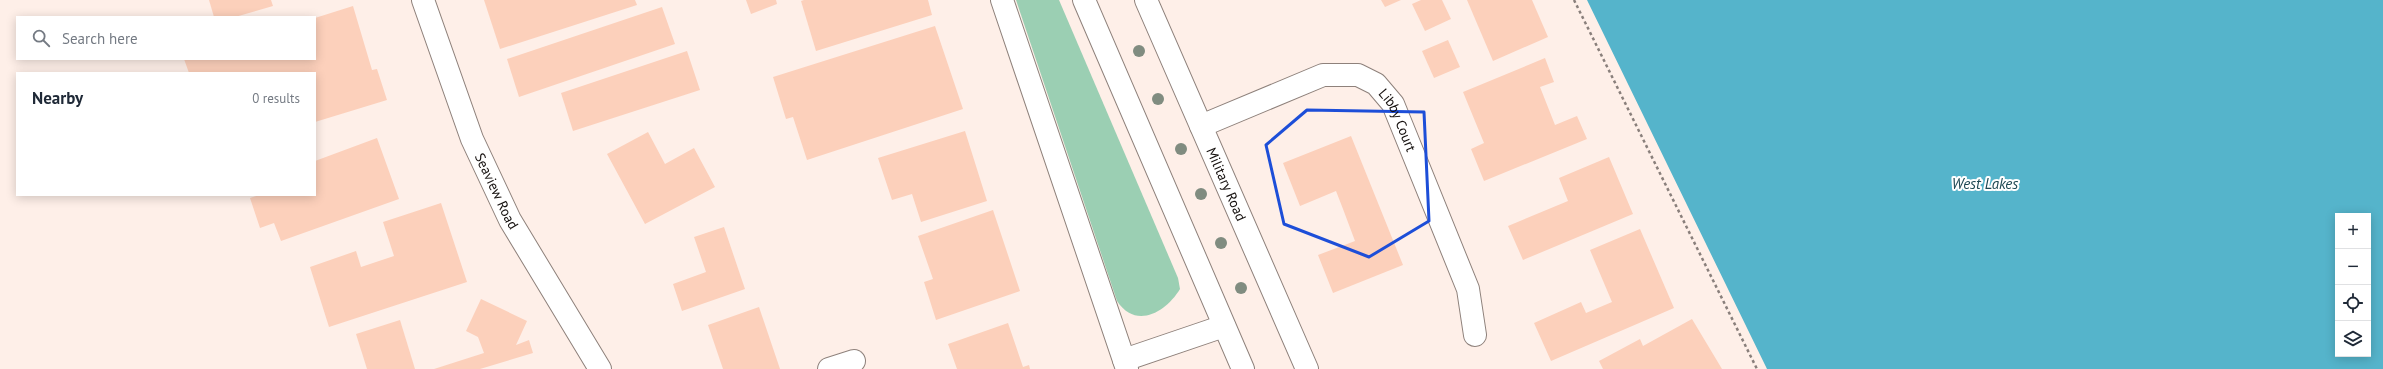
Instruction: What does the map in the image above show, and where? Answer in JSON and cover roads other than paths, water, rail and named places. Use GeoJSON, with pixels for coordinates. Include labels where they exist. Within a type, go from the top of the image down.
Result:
{"type":"FeatureCollection","features":[{"type":"Feature","properties":{"kind":"street","name":"Seaview Road"},"geometry":{"type":"LineString","coordinates":[[423,0],[472,139],[510,220],[600,369]]}},
{"type":"Feature","properties":{"kind":"street"},"geometry":{"type":"LineString","coordinates":[[1002,0],[1126,365],[1224,326]]}},
{"type":"Feature","properties":{"kind":"street"},"geometry":{"type":"LineString","coordinates":[[1084,0],[1243,369]]}},
{"type":"Feature","properties":{"kind":"street","name":"Military Road"},"geometry":{"type":"LineString","coordinates":[[1146,0],[1307,369]]}},
{"type":"Feature","properties":{"kind":"street","name":"Libby Court"},"geometry":{"type":"LineString","coordinates":[[1201,126],[1323,76],[1358,75],[1376,84],[1393,104],[1468,289],[1475,335]]}},
{"type":"Feature","properties":{"kind":"street"},"geometry":{"type":"LineString","coordinates":[[829,369],[854,361]]}},
{"type":"Feature","properties":{"kind":"water","name":"West Lakes"},"geometry":{"type":"Polygon","coordinates":[[[1587,0],[2383,0],[2383,369],[1767,369],[1587,0]]]}}]}
